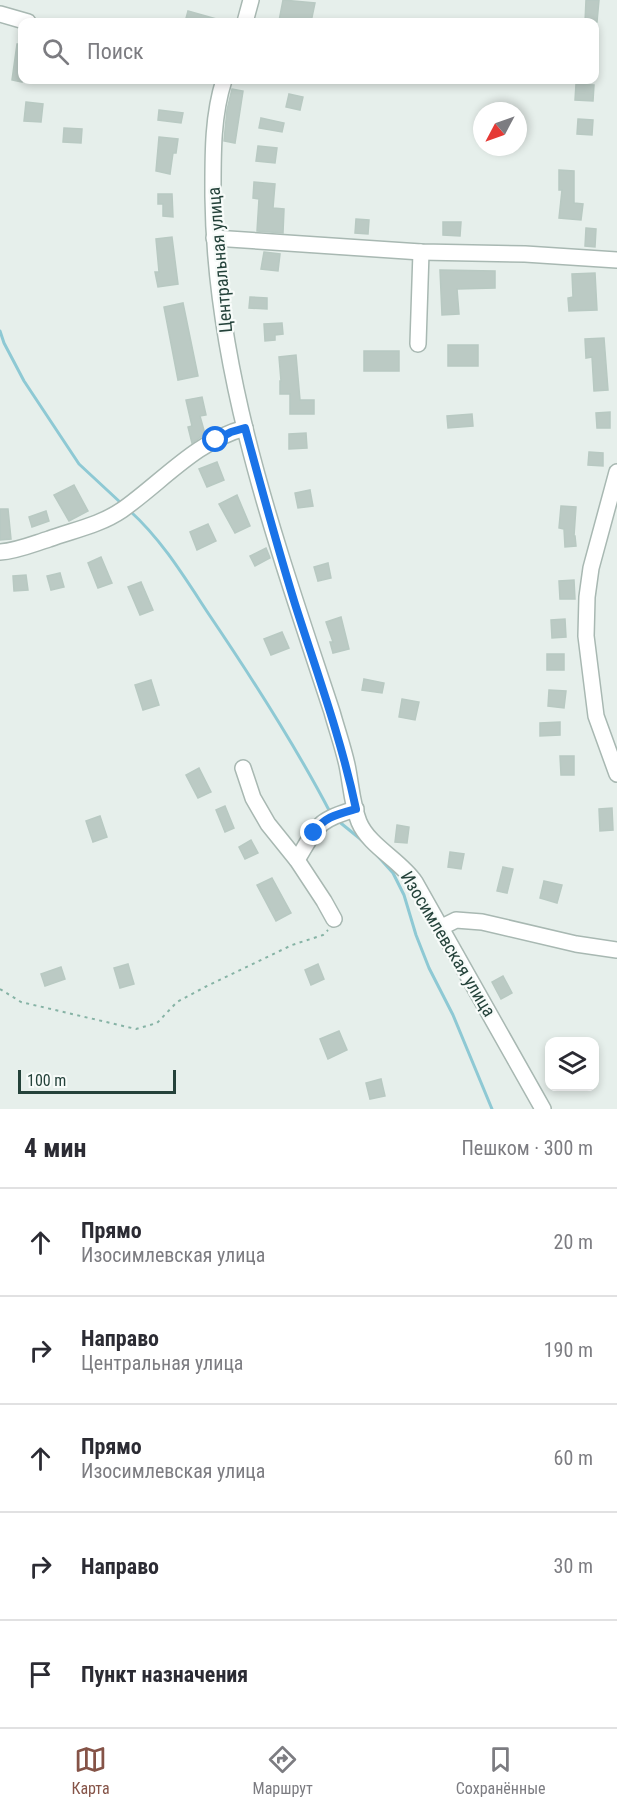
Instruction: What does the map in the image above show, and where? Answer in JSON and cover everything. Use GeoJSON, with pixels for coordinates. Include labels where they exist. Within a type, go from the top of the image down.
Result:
{"type":"FeatureCollection","features":[{"type":"Feature","properties":{"kind":"street"},"geometry":{"type":"LineString","coordinates":[[246,18],[251,0]]}},
{"type":"Feature","properties":{"kind":"street"},"geometry":{"type":"LineString","coordinates":[[0,14],[18,19]]}},
{"type":"Feature","properties":{"kind":"street","name":"Центральная улица"},"geometry":{"type":"LineString","coordinates":[[223,84],[215,121],[213,159],[214,238],[224,330],[245,428],[295,604],[332,715]]}},
{"type":"Feature","properties":{"kind":"street"},"geometry":{"type":"LineString","coordinates":[[214,238],[421,252],[525,254],[617,260]]}},
{"type":"Feature","properties":{"kind":"street"},"geometry":{"type":"LineString","coordinates":[[418,344],[421,252]]}},
{"type":"Feature","properties":{"kind":"street"},"geometry":{"type":"LineString","coordinates":[[0,552],[24,547],[104,519],[120,511],[203,447],[231,432],[245,428]]}},
{"type":"Feature","properties":{"kind":"street"},"geometry":{"type":"LineString","coordinates":[[617,472],[591,568],[587,597],[586,636],[596,716],[617,774]]}},
{"type":"Feature","properties":{"kind":"street","name":"Изосимлевская улица"},"geometry":{"type":"LineString","coordinates":[[332,715],[364,832],[408,872],[543,1109]]}},
{"type":"Feature","properties":{"kind":"street"},"geometry":{"type":"LineString","coordinates":[[243,768],[253,798],[268,824],[297,860],[324,901],[333,920]]}},
{"type":"Feature","properties":{"kind":"street"},"geometry":{"type":"LineString","coordinates":[[297,860],[322,822],[337,814],[356,809]]}},
{"type":"Feature","properties":{"kind":"street"},"geometry":{"type":"LineString","coordinates":[[440,928],[456,920],[482,922],[576,944],[617,950]]}},
{"type":"Feature","properties":{"kind":"path"},"geometry":{"type":"LineString","coordinates":[[0,989],[21,1002],[136,1029],[157,1023],[177,1002],[205,987],[291,945],[323,935],[333,920]]}},
{"type":"Feature","properties":{"kind":"building"},"geometry":{"type":"Polygon","coordinates":[[[283,0],[315,3],[312,18],[280,18],[283,0]]]}},
{"type":"Feature","properties":{"kind":"building"},"geometry":{"type":"Polygon","coordinates":[[[586,0],[599,0],[597,18],[585,18],[586,0]]]}},
{"type":"Feature","properties":{"kind":"building"},"geometry":{"type":"Polygon","coordinates":[[[188,11],[213,18],[186,18],[188,11]]]}},
{"type":"Feature","properties":{"kind":"building"},"geometry":{"type":"Polygon","coordinates":[[[17,44],[18,44],[18,81],[12,80],[17,44]]]}},
{"type":"Feature","properties":{"kind":"building"},"geometry":{"type":"Polygon","coordinates":[[[576,84],[594,85],[593,101],[575,100],[576,84]]]}},
{"type":"Feature","properties":{"kind":"building"},"geometry":{"type":"Polygon","coordinates":[[[232,89],[243,91],[235,143],[224,141],[232,89]]]}},
{"type":"Feature","properties":{"kind":"building"},"geometry":{"type":"Polygon","coordinates":[[[289,94],[303,97],[300,110],[286,107],[289,94]]]}},
{"type":"Feature","properties":{"kind":"building"},"geometry":{"type":"Polygon","coordinates":[[[26,102],[43,104],[41,122],[24,121],[26,102]]]}},
{"type":"Feature","properties":{"kind":"building"},"geometry":{"type":"Polygon","coordinates":[[[159,110],[183,113],[181,123],[158,120],[159,110]]]}},
{"type":"Feature","properties":{"kind":"building"},"geometry":{"type":"Polygon","coordinates":[[[261,118],[284,123],[282,132],[259,128],[261,118]]]}},
{"type":"Feature","properties":{"kind":"building"},"geometry":{"type":"Polygon","coordinates":[[[578,119],[593,120],[592,135],[577,134],[578,119]]]}},
{"type":"Feature","properties":{"kind":"building"},"geometry":{"type":"Polygon","coordinates":[[[64,128],[82,129],[81,143],[63,142],[64,128]]]}},
{"type":"Feature","properties":{"kind":"building"},"geometry":{"type":"Polygon","coordinates":[[[159,137],[178,139],[170,174],[156,171],[159,137]]]}},
{"type":"Feature","properties":{"kind":"building"},"geometry":{"type":"Polygon","coordinates":[[[258,146],[277,148],[275,163],[256,161],[258,146]]]}},
{"type":"Feature","properties":{"kind":"building"},"geometry":{"type":"Polygon","coordinates":[[[559,170],[574,171],[574,203],[583,204],[581,220],[559,218],[562,190],[559,190],[559,170]]]}},
{"type":"Feature","properties":{"kind":"building"},"geometry":{"type":"Polygon","coordinates":[[[254,182],[275,184],[273,208],[284,209],[283,233],[257,231],[259,199],[253,198],[254,182]]]}},
{"type":"Feature","properties":{"kind":"building"},"geometry":{"type":"Polygon","coordinates":[[[158,194],[172,194],[173,217],[163,216],[163,204],[158,204],[158,194]]]}},
{"type":"Feature","properties":{"kind":"building"},"geometry":{"type":"Polygon","coordinates":[[[356,219],[369,220],[368,234],[355,233],[356,219]]]}},
{"type":"Feature","properties":{"kind":"building"},"geometry":{"type":"Polygon","coordinates":[[[443,222],[461,222],[460,236],[443,235],[443,222]]]}},
{"type":"Feature","properties":{"kind":"building"},"geometry":{"type":"Polygon","coordinates":[[[586,228],[596,229],[595,247],[585,246],[586,228]]]}},
{"type":"Feature","properties":{"kind":"building"},"geometry":{"type":"Polygon","coordinates":[[[172,237],[178,284],[158,287],[155,272],[159,272],[156,239],[172,237]]]}},
{"type":"Feature","properties":{"kind":"building"},"geometry":{"type":"Polygon","coordinates":[[[264,252],[280,254],[278,271],[261,269],[264,252]]]}},
{"type":"Feature","properties":{"kind":"building"},"geometry":{"type":"Polygon","coordinates":[[[440,270],[495,271],[495,288],[457,289],[459,314],[442,315],[440,270]]]}},
{"type":"Feature","properties":{"kind":"building"},"geometry":{"type":"Polygon","coordinates":[[[595,273],[597,310],[569,311],[568,298],[573,297],[572,274],[595,273]]]}},
{"type":"Feature","properties":{"kind":"building"},"geometry":{"type":"Polygon","coordinates":[[[250,297],[267,298],[267,309],[249,308],[250,297]]]}},
{"type":"Feature","properties":{"kind":"building"},"geometry":{"type":"Polygon","coordinates":[[[183,303],[198,376],[178,380],[164,307],[183,303]]]}},
{"type":"Feature","properties":{"kind":"building"},"geometry":{"type":"Polygon","coordinates":[[[282,323],[283,334],[275,335],[275,340],[265,341],[264,324],[282,323]]]}},
{"type":"Feature","properties":{"kind":"building"},"geometry":{"type":"Polygon","coordinates":[[[604,338],[608,390],[594,391],[592,357],[586,358],[585,339],[604,338]]]}},
{"type":"Feature","properties":{"kind":"building"},"geometry":{"type":"Polygon","coordinates":[[[448,345],[478,345],[478,366],[448,366],[448,345]]]}},
{"type":"Feature","properties":{"kind":"building"},"geometry":{"type":"Polygon","coordinates":[[[364,351],[399,351],[399,371],[364,371],[364,351]]]}},
{"type":"Feature","properties":{"kind":"building"},"geometry":{"type":"Polygon","coordinates":[[[296,355],[300,400],[314,400],[314,414],[290,414],[290,394],[280,394],[279,357],[296,355]]]}},
{"type":"Feature","properties":{"kind":"building"},"geometry":{"type":"Polygon","coordinates":[[[202,397],[206,415],[200,416],[205,434],[192,443],[188,427],[192,426],[186,400],[202,397]]]}},
{"type":"Feature","properties":{"kind":"building"},"geometry":{"type":"Polygon","coordinates":[[[610,412],[610,428],[597,428],[596,413],[610,412]]]}},
{"type":"Feature","properties":{"kind":"building"},"geometry":{"type":"Polygon","coordinates":[[[472,414],[473,426],[448,428],[447,416],[472,414]]]}},
{"type":"Feature","properties":{"kind":"building"},"geometry":{"type":"Polygon","coordinates":[[[306,433],[307,448],[289,449],[289,434],[306,433]]]}},
{"type":"Feature","properties":{"kind":"building"},"geometry":{"type":"Polygon","coordinates":[[[589,452],[603,453],[603,466],[588,465],[589,452]]]}},
{"type":"Feature","properties":{"kind":"building"},"geometry":{"type":"Polygon","coordinates":[[[217,462],[224,480],[207,487],[199,469],[217,462]]]}},
{"type":"Feature","properties":{"kind":"building"},"geometry":{"type":"Polygon","coordinates":[[[74,485],[88,511],[69,521],[54,495],[74,485]]]}},
{"type":"Feature","properties":{"kind":"building"},"geometry":{"type":"Polygon","coordinates":[[[310,490],[313,506],[298,508],[295,493],[310,490]]]}},
{"type":"Feature","properties":{"kind":"building"},"geometry":{"type":"Polygon","coordinates":[[[237,495],[250,526],[235,533],[219,504],[237,495]]]}},
{"type":"Feature","properties":{"kind":"building"},"geometry":{"type":"Polygon","coordinates":[[[561,506],[576,507],[574,536],[576,546],[565,547],[564,529],[559,528],[561,506]]]}},
{"type":"Feature","properties":{"kind":"building"},"geometry":{"type":"Polygon","coordinates":[[[0,509],[8,509],[11,539],[0,540],[0,509]]]}},
{"type":"Feature","properties":{"kind":"building"},"geometry":{"type":"Polygon","coordinates":[[[46,511],[49,521],[32,527],[29,517],[46,511]]]}},
{"type":"Feature","properties":{"kind":"building"},"geometry":{"type":"Polygon","coordinates":[[[208,524],[216,541],[197,550],[190,532],[208,524]]]}},
{"type":"Feature","properties":{"kind":"building"},"geometry":{"type":"Polygon","coordinates":[[[266,548],[270,558],[255,566],[250,556],[266,548]]]}},
{"type":"Feature","properties":{"kind":"building"},"geometry":{"type":"Polygon","coordinates":[[[101,557],[112,583],[98,588],[88,563],[101,557]]]}},
{"type":"Feature","properties":{"kind":"building"},"geometry":{"type":"Polygon","coordinates":[[[328,563],[331,578],[318,581],[314,567],[328,563]]]}},
{"type":"Feature","properties":{"kind":"building"},"geometry":{"type":"Polygon","coordinates":[[[60,573],[64,587],[51,590],[47,576],[60,573]]]}},
{"type":"Feature","properties":{"kind":"building"},"geometry":{"type":"Polygon","coordinates":[[[26,575],[28,590],[14,591],[13,576],[26,575]]]}},
{"type":"Feature","properties":{"kind":"building"},"geometry":{"type":"Polygon","coordinates":[[[574,580],[575,599],[560,599],[559,581],[574,580]]]}},
{"type":"Feature","properties":{"kind":"building"},"geometry":{"type":"Polygon","coordinates":[[[141,582],[153,610],[140,615],[128,587],[141,582]]]}},
{"type":"Feature","properties":{"kind":"building"},"geometry":{"type":"Polygon","coordinates":[[[341,617],[349,649],[333,653],[330,642],[333,642],[326,622],[341,617]]]}},
{"type":"Feature","properties":{"kind":"building"},"geometry":{"type":"Polygon","coordinates":[[[565,619],[566,637],[552,638],[551,620],[565,619]]]}},
{"type":"Feature","properties":{"kind":"building"},"geometry":{"type":"Polygon","coordinates":[[[282,632],[289,648],[271,655],[264,639],[282,632]]]}},
{"type":"Feature","properties":{"kind":"building"},"geometry":{"type":"Polygon","coordinates":[[[547,654],[564,654],[564,670],[547,670],[547,654]]]}},
{"type":"Feature","properties":{"kind":"building"},"geometry":{"type":"Polygon","coordinates":[[[364,679],[384,683],[382,693],[362,690],[364,679]]]}},
{"type":"Feature","properties":{"kind":"building"},"geometry":{"type":"Polygon","coordinates":[[[151,680],[159,705],[143,710],[135,685],[151,680]]]}},
{"type":"Feature","properties":{"kind":"building"},"geometry":{"type":"Polygon","coordinates":[[[549,690],[566,691],[564,708],[548,706],[549,690]]]}},
{"type":"Feature","properties":{"kind":"building"},"geometry":{"type":"Polygon","coordinates":[[[402,699],[419,702],[415,720],[399,717],[402,699]]]}},
{"type":"Feature","properties":{"kind":"building"},"geometry":{"type":"Polygon","coordinates":[[[560,722],[560,735],[540,736],[540,723],[560,722]]]}},
{"type":"Feature","properties":{"kind":"building"},"geometry":{"type":"Polygon","coordinates":[[[560,756],[574,756],[574,775],[561,775],[560,756]]]}},
{"type":"Feature","properties":{"kind":"building"},"geometry":{"type":"Polygon","coordinates":[[[199,768],[211,792],[198,798],[186,775],[199,768]]]}},
{"type":"Feature","properties":{"kind":"building"},"geometry":{"type":"Polygon","coordinates":[[[225,806],[234,828],[225,832],[216,810],[225,806]]]}},
{"type":"Feature","properties":{"kind":"building"},"geometry":{"type":"Polygon","coordinates":[[[612,808],[613,830],[600,831],[599,809],[612,808]]]}},
{"type":"Feature","properties":{"kind":"building"},"geometry":{"type":"Polygon","coordinates":[[[100,816],[107,837],[93,842],[86,821],[100,816]]]}},
{"type":"Feature","properties":{"kind":"building"},"geometry":{"type":"Polygon","coordinates":[[[397,825],[409,827],[407,843],[395,842],[397,825]]]}},
{"type":"Feature","properties":{"kind":"building"},"geometry":{"type":"Polygon","coordinates":[[[251,840],[258,853],[245,859],[239,847],[251,840]]]}},
{"type":"Feature","properties":{"kind":"building"},"geometry":{"type":"Polygon","coordinates":[[[450,852],[464,854],[461,869],[448,867],[450,852]]]}},
{"type":"Feature","properties":{"kind":"building"},"geometry":{"type":"Polygon","coordinates":[[[503,867],[513,869],[507,893],[497,891],[503,867]]]}},
{"type":"Feature","properties":{"kind":"building"},"geometry":{"type":"Polygon","coordinates":[[[272,878],[291,913],[276,921],[257,885],[272,878]]]}},
{"type":"Feature","properties":{"kind":"building"},"geometry":{"type":"Polygon","coordinates":[[[544,881],[562,885],[557,903],[540,898],[544,881]]]}},
{"type":"Feature","properties":{"kind":"building"},"geometry":{"type":"Polygon","coordinates":[[[128,964],[134,984],[120,988],[114,968],[128,964]]]}},
{"type":"Feature","properties":{"kind":"building"},"geometry":{"type":"Polygon","coordinates":[[[318,964],[324,979],[311,985],[305,970],[318,964]]]}},
{"type":"Feature","properties":{"kind":"building"},"geometry":{"type":"Polygon","coordinates":[[[61,967],[65,979],[45,986],[41,974],[61,967]]]}},
{"type":"Feature","properties":{"kind":"building"},"geometry":{"type":"Polygon","coordinates":[[[503,976],[512,993],[501,999],[492,982],[503,976]]]}},
{"type":"Feature","properties":{"kind":"building"},"geometry":{"type":"Polygon","coordinates":[[[339,1031],[347,1050],[328,1059],[320,1039],[339,1031]]]}},
{"type":"Feature","properties":{"kind":"building"},"geometry":{"type":"Polygon","coordinates":[[[381,1079],[385,1096],[370,1099],[366,1083],[381,1079]]]}},
{"type":"Feature","properties":{"kind":"waterway"},"geometry":{"type":"LineString","coordinates":[[0,331],[24,381],[79,464],[121,503]]}},
{"type":"Feature","properties":{"kind":"waterway"},"geometry":{"type":"LineString","coordinates":[[130,511],[163,547],[191,586],[272,711],[330,812]]}},
{"type":"Feature","properties":{"kind":"waterway"},"geometry":{"type":"LineString","coordinates":[[337,820],[364,842]]}},
{"type":"Feature","properties":{"kind":"waterway"},"geometry":{"type":"LineString","coordinates":[[375,853],[393,873],[404,895],[429,968],[453,1015],[492,1109]]}},
{"type":"Feature","properties":{"kind":"route"},"geometry":{"type":"LineString","coordinates":[[216,440],[245,428],[295,604],[346,763],[356,809],[327,819],[318,825],[314,833]]}}]}
